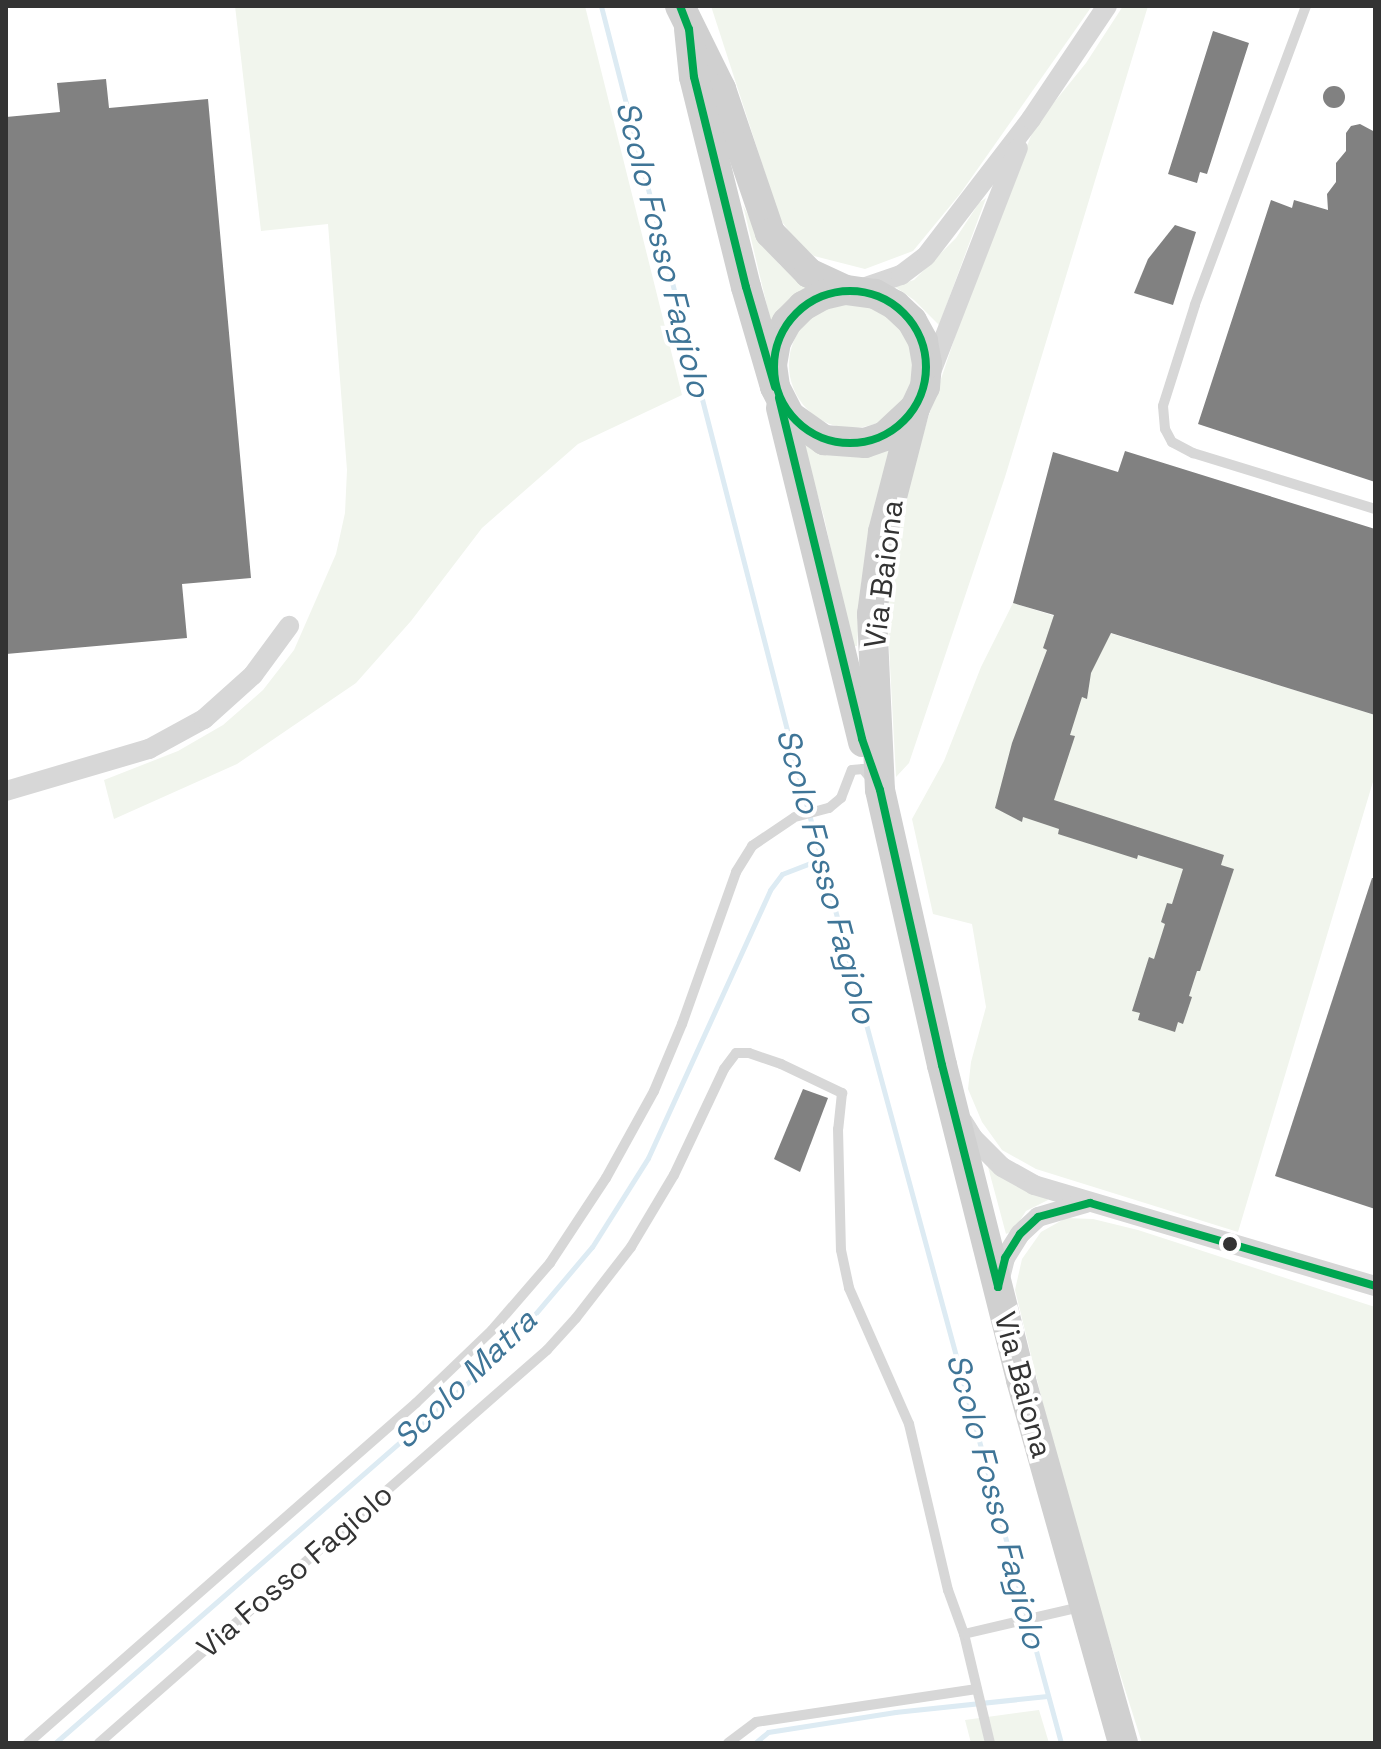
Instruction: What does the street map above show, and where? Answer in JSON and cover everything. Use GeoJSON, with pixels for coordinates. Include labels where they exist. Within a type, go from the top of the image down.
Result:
{"type":"FeatureCollection","features":[{"type":"Feature","properties":{"kind":"main road"},"geometry":{"type":"LineString","coordinates":[[684,17],[721,89],[770,233],[809,273],[849,290],[875,294],[895,305],[912,321],[923,341],[927,364],[920,398],[885,436],[865,443],[844,444],[824,440],[805,430],[790,416],[777,393],[746,287],[694,77],[684,17]]}},
{"type":"Feature","properties":{"kind":"main road"},"geometry":{"type":"LineString","coordinates":[[777,393],[772,365],[776,342],[787,322],[803,306],[823,295],[849,290]]}},
{"type":"Feature","properties":{"kind":"main road","name":"Via Baiona"},"geometry":{"type":"LineString","coordinates":[[777,393],[862,739],[880,790],[951,1102],[998,1287],[1069,1610],[1123,1743]]}},
{"type":"Feature","properties":{"kind":"main road","name":"Via Baiona"},"geometry":{"type":"LineString","coordinates":[[880,790],[872,614],[883,532],[920,398]]}},
{"type":"Feature","properties":{"kind":"street","name":"Via Baiona"},"geometry":{"type":"LineString","coordinates":[[849,290],[901,275],[926,256],[1031,119],[1107,6]]}},
{"type":"Feature","properties":{"kind":"street","name":"Via Baiona"},"geometry":{"type":"LineString","coordinates":[[920,398],[988,218],[1031,119]]}},
{"type":"Feature","properties":{"kind":"street"},"geometry":{"type":"LineString","coordinates":[[6,791],[149,749],[204,719],[253,675],[289,626]]}},
{"type":"Feature","properties":{"kind":"street"},"geometry":{"type":"LineString","coordinates":[[951,1102],[973,1138],[1002,1167],[1034,1185],[1375,1286]]}},
{"type":"Feature","properties":{"kind":"street"},"geometry":{"type":"LineString","coordinates":[[998,1287],[1005,1258],[1020,1234],[1038,1217],[1090,1203]]}},
{"type":"Feature","properties":{"kind":"lane"},"geometry":{"type":"LineString","coordinates":[[1306,6],[1190,320],[1163,406],[1165,429],[1172,442],[1193,453],[1375,509]]}},
{"type":"Feature","properties":{"kind":"lane"},"geometry":{"type":"LineString","coordinates":[[28,1743],[416,1403],[492,1330],[550,1263],[606,1178],[654,1091],[682,1024],[736,872],[752,846],[795,817],[829,808],[841,798],[852,770],[863,769],[880,790]]}},
{"type":"Feature","properties":{"kind":"lane","name":"Via Fosso Fagiolo"},"geometry":{"type":"LineString","coordinates":[[99,1743],[547,1350],[631,1247],[674,1175],[724,1069],[736,1053],[749,1053],[781,1064],[842,1093],[838,1129],[841,1250],[849,1288],[909,1424],[948,1590],[964,1634],[990,1743]]}},
{"type":"Feature","properties":{"kind":"lane"},"geometry":{"type":"LineString","coordinates":[[964,1634],[1069,1610]]}},
{"type":"Feature","properties":{"kind":"lane"},"geometry":{"type":"LineString","coordinates":[[728,1743],[756,1722],[978,1692]]}},
{"type":"Feature","properties":{"kind":"shaded area"},"geometry":{"type":"Polygon","coordinates":[[[235,6],[585,6],[682,395],[578,444],[482,528],[411,621],[356,683],[237,764],[114,819],[104,780],[178,751],[223,725],[263,690],[294,650],[336,554],[345,513],[347,470],[328,224],[261,231],[235,6]]]}},
{"type":"Feature","properties":{"kind":"shaded area"},"geometry":{"type":"Polygon","coordinates":[[[711,6],[1092,6],[960,194],[913,251],[865,269],[814,256],[796,241],[780,219],[711,6]]]}},
{"type":"Feature","properties":{"kind":"shaded area"},"geometry":{"type":"Polygon","coordinates":[[[1123,6],[1148,6],[1005,477],[909,763],[896,777],[885,572],[927,421],[980,262],[1035,126],[1086,63],[1123,6]]]}},
{"type":"Feature","properties":{"kind":"shaded area"},"geometry":{"type":"Polygon","coordinates":[[[986,198],[939,325],[914,300],[894,286],[914,280],[956,238],[979,203],[986,198]]]}},
{"type":"Feature","properties":{"kind":"shaded area"},"geometry":{"type":"Polygon","coordinates":[[[743,205],[761,241],[780,265],[810,287],[773,331],[743,205]]]}},
{"type":"Feature","properties":{"kind":"shaded area"},"geometry":{"type":"Polygon","coordinates":[[[852,302],[876,306],[897,320],[911,341],[915,365],[911,389],[897,410],[876,424],[852,428],[828,424],[807,410],[793,389],[789,365],[793,341],[807,320],[828,306],[852,302]]]}},
{"type":"Feature","properties":{"kind":"shaded area"},"geometry":{"type":"Polygon","coordinates":[[[800,434],[894,440],[877,501],[861,584],[857,646],[852,646],[824,517],[800,434]]]}},
{"type":"Feature","properties":{"kind":"shaded area"},"geometry":{"type":"Polygon","coordinates":[[[1013,603],[1375,715],[1375,775],[1238,1232],[1036,1169],[1002,1150],[982,1122],[968,1089],[971,1062],[986,1007],[972,924],[933,914],[912,819],[944,761],[981,667],[1013,603]]]}},
{"type":"Feature","properties":{"kind":"shaded area"},"geometry":{"type":"Polygon","coordinates":[[[988,1167],[1046,1195],[1048,1200],[1026,1211],[1013,1231],[1006,1234],[988,1167]]]}},
{"type":"Feature","properties":{"kind":"shaded area"},"geometry":{"type":"Polygon","coordinates":[[[1066,1218],[1093,1219],[1138,1230],[1375,1307],[1375,1743],[1142,1743],[1072,1522],[1015,1290],[1022,1259],[1041,1232],[1066,1218]]]}},
{"type":"Feature","properties":{"kind":"shaded area"},"geometry":{"type":"Polygon","coordinates":[[[1039,1710],[1049,1743],[971,1743],[965,1720],[1039,1710]]]}},
{"type":"Feature","properties":{"kind":"building"},"geometry":{"type":"Polygon","coordinates":[[[1213,31],[1249,43],[1207,174],[1200,172],[1197,183],[1168,174],[1213,31]]]}},
{"type":"Feature","properties":{"kind":"building"},"geometry":{"type":"Polygon","coordinates":[[[106,79],[109,108],[208,99],[251,578],[182,584],[187,638],[6,654],[6,117],[60,112],[57,83],[106,79]]]}},
{"type":"Feature","properties":{"kind":"building"},"geometry":{"type":"Polygon","coordinates":[[[1334,86],[1342,89],[1345,97],[1342,105],[1334,108],[1326,105],[1323,97],[1326,89],[1334,86]]]}},
{"type":"Feature","properties":{"kind":"building"},"geometry":{"type":"Polygon","coordinates":[[[1360,124],[1375,132],[1375,482],[1198,424],[1271,200],[1292,208],[1294,200],[1328,210],[1327,194],[1336,182],[1336,163],[1346,151],[1346,133],[1351,126],[1360,124]]]}},
{"type":"Feature","properties":{"kind":"building"},"geometry":{"type":"Polygon","coordinates":[[[1175,225],[1196,232],[1173,305],[1134,293],[1148,259],[1175,225]]]}},
{"type":"Feature","properties":{"kind":"building"},"geometry":{"type":"Polygon","coordinates":[[[1125,451],[1375,529],[1375,715],[1111,633],[1091,673],[1087,699],[1082,697],[1070,735],[1075,736],[1054,800],[1224,855],[1221,865],[1234,869],[1200,971],[1197,971],[1183,1024],[1178,1022],[1175,1032],[1138,1020],[1140,1013],[1132,1011],[1149,957],[1154,959],[1165,924],[1161,922],[1167,903],[1172,904],[1183,869],[1138,855],[1137,859],[1058,834],[1059,829],[1023,817],[1022,822],[995,808],[1012,743],[1047,650],[1043,648],[1054,615],[1013,603],[1053,452],[1118,472],[1125,451]]]}},
{"type":"Feature","properties":{"kind":"building"},"geometry":{"type":"Polygon","coordinates":[[[1372,878],[1375,878],[1375,1209],[1275,1176],[1372,878]]]}},
{"type":"Feature","properties":{"kind":"building"},"geometry":{"type":"Polygon","coordinates":[[[803,1089],[828,1098],[800,1172],[774,1159],[803,1089]]]}},
{"type":"Feature","properties":{"kind":"waterway","name":"Scolo Fosso Fagiolo"},"geometry":{"type":"LineString","coordinates":[[601,6],[803,792],[1061,1743]]}},
{"type":"Feature","properties":{"kind":"waterway","name":"Scolo Matra"},"geometry":{"type":"LineString","coordinates":[[55,1743],[502,1353],[592,1247],[648,1158],[770,890],[782,874],[821,859]]}},
{"type":"Feature","properties":{"kind":"waterway"},"geometry":{"type":"LineString","coordinates":[[755,1743],[768,1732],[895,1712],[1047,1696]]}},
{"type":"Feature","properties":{"kind":"transit line"},"geometry":{"type":"LineString","coordinates":[[680,6],[689,29],[694,77],[746,287],[775,387]]}},
{"type":"Feature","properties":{"kind":"transit line"},"geometry":{"type":"LineString","coordinates":[[850,291],[879,296],[904,313],[921,338],[926,367],[921,396],[904,421],[879,438],[850,443],[821,438],[796,421],[779,396],[774,367],[779,338],[796,313],[821,296],[850,291]]}},
{"type":"Feature","properties":{"kind":"transit line"},"geometry":{"type":"LineString","coordinates":[[779,398],[862,739],[880,790],[942,1065],[998,1287]]}},
{"type":"Feature","properties":{"kind":"transit line"},"geometry":{"type":"LineString","coordinates":[[998,1287],[1005,1258],[1020,1234],[1038,1217],[1090,1203],[1375,1286]]}}]}
